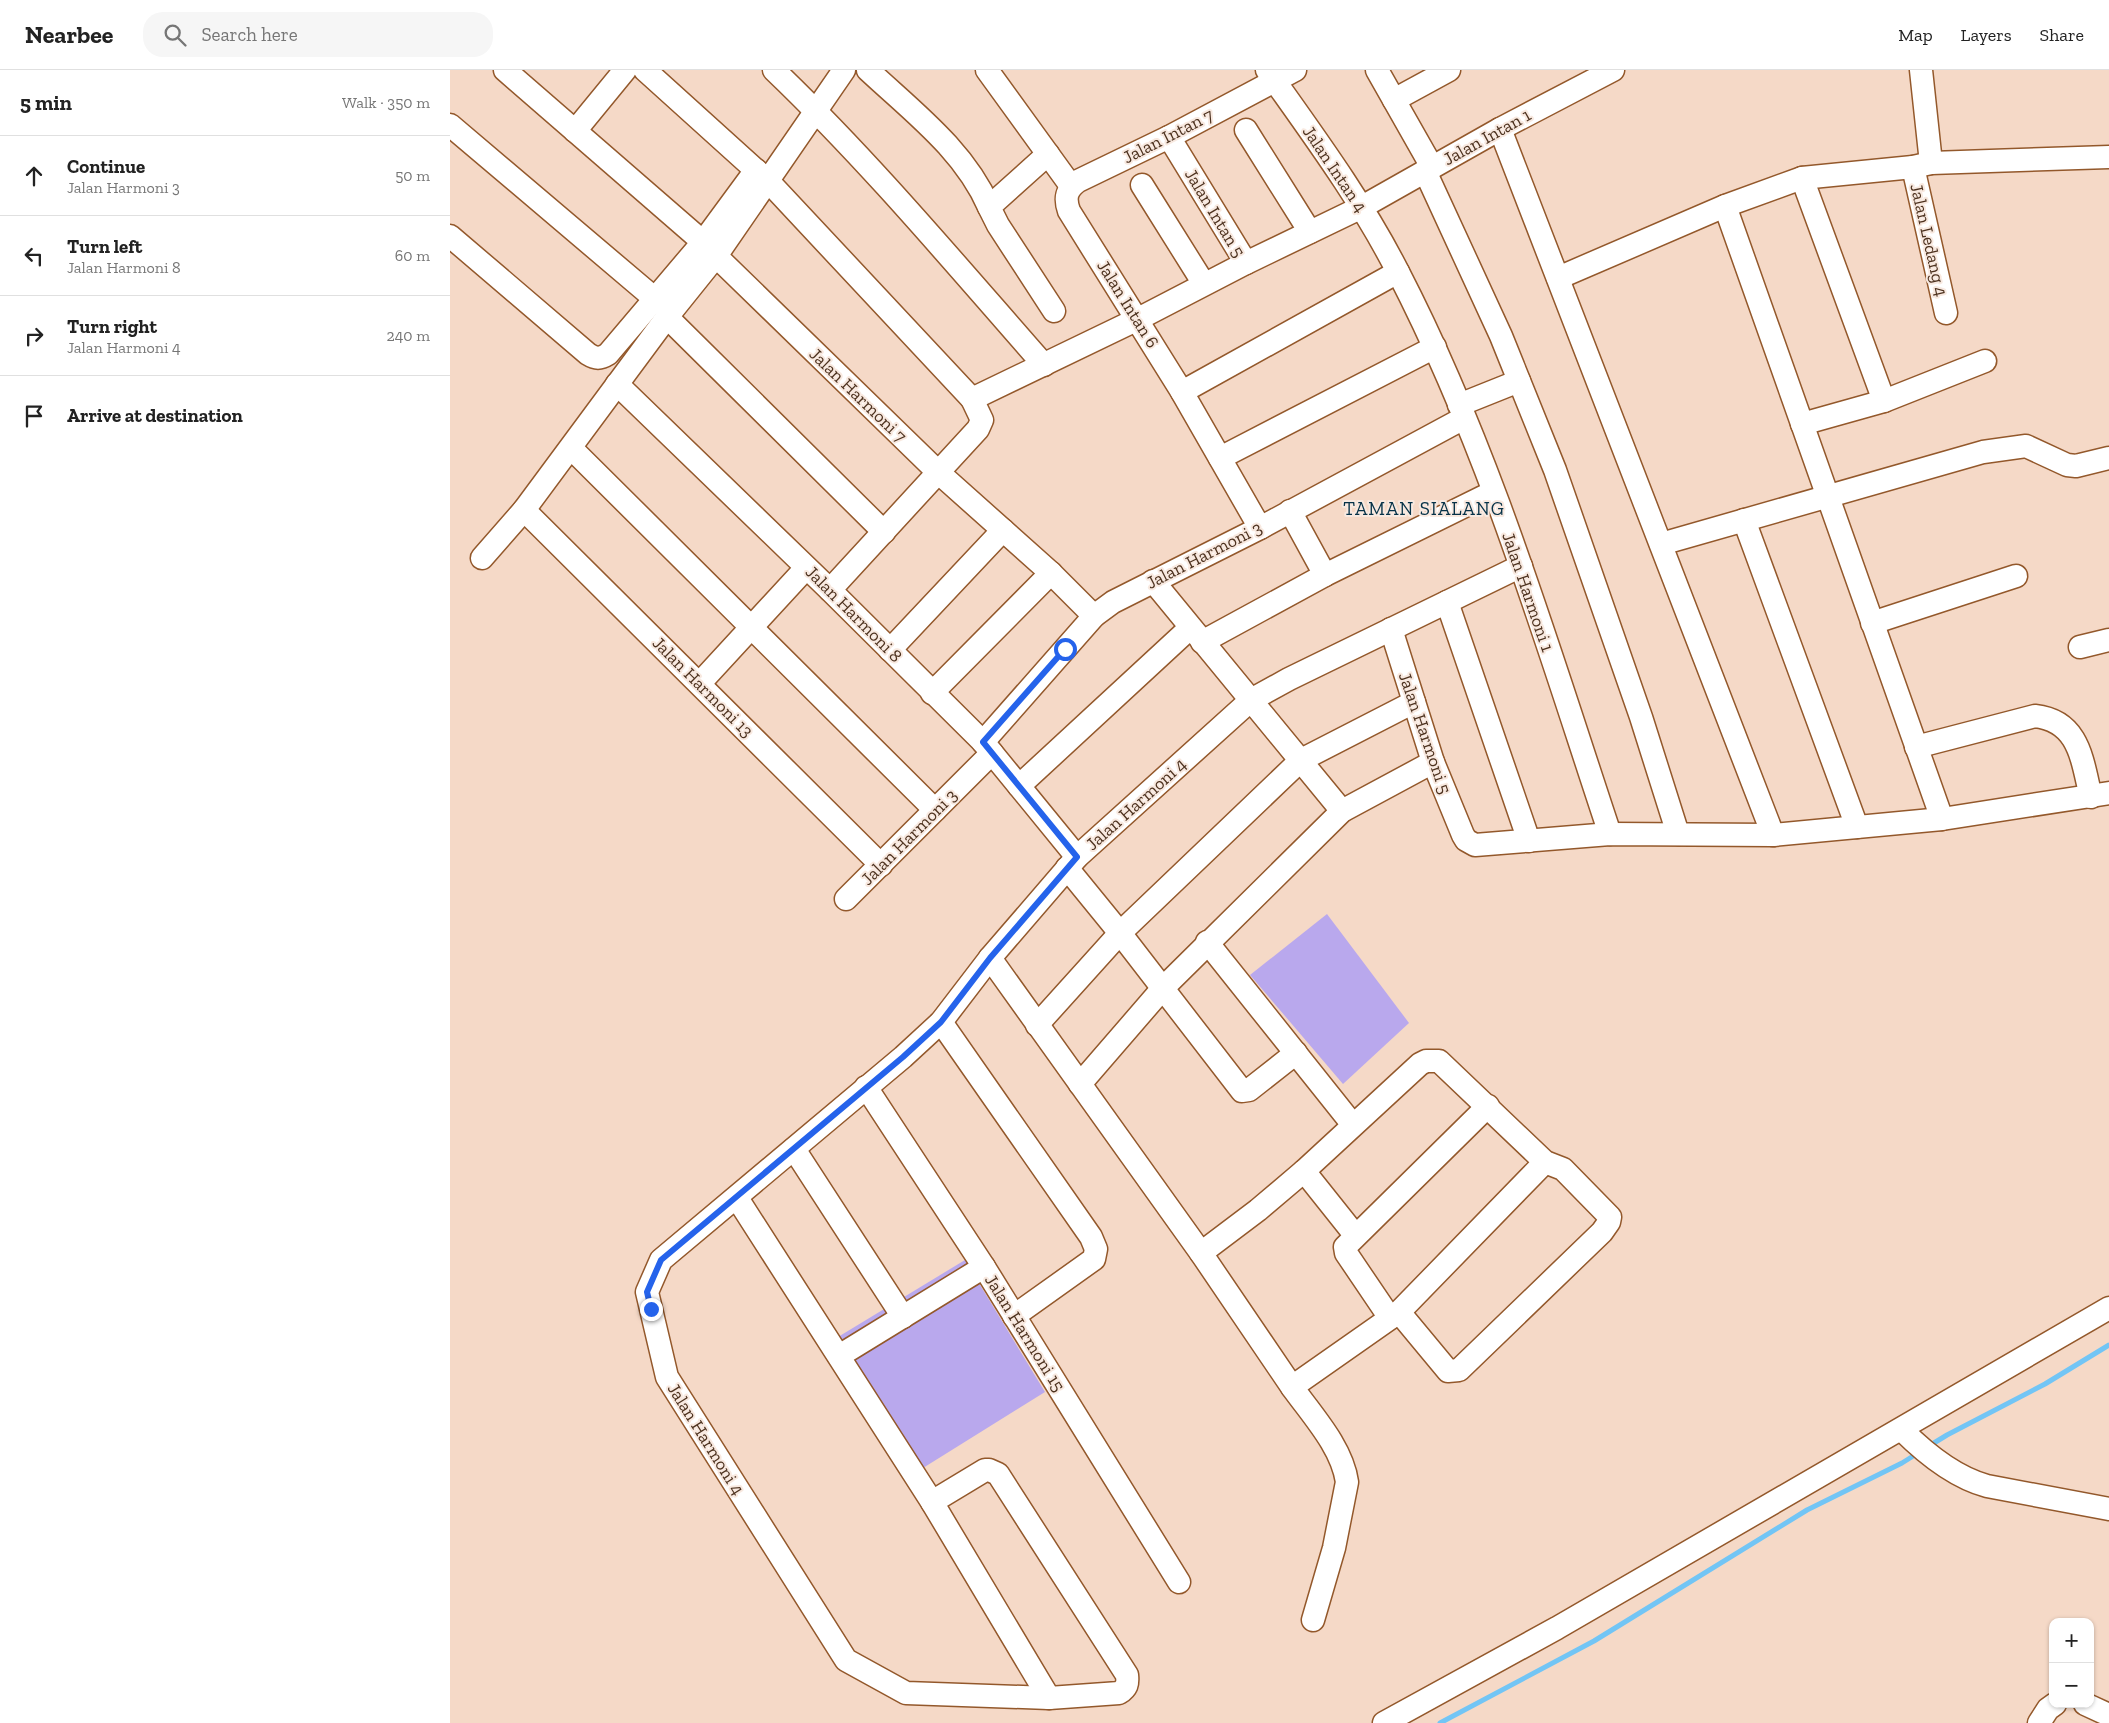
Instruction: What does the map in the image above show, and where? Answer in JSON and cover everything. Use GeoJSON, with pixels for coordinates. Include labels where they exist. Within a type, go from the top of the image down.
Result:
{"type":"FeatureCollection","features":[{"type":"Feature","properties":{"kind":"street","name":"Jalan Harmoni 7"},"geometry":{"type":"LineString","coordinates":[[505,70],[709,249],[938,473],[1003,530],[1094,616]]}},
{"type":"Feature","properties":{"kind":"street"},"geometry":{"type":"LineString","coordinates":[[574,131],[625,70]]}},
{"type":"Feature","properties":{"kind":"street"},"geometry":{"type":"LineString","coordinates":[[645,70],[763,176],[972,399],[982,420],[981,425],[830,590]]}},
{"type":"Feature","properties":{"kind":"street"},"geometry":{"type":"LineString","coordinates":[[774,70],[816,111],[930,234],[1044,366]]}},
{"type":"Feature","properties":{"kind":"street"},"geometry":{"type":"LineString","coordinates":[[482,558],[524,510],[571,448],[667,317],[709,249],[763,176],[816,111],[844,70]]}},
{"type":"Feature","properties":{"kind":"street"},"geometry":{"type":"LineString","coordinates":[[868,70],[939,136],[962,161],[982,192],[998,225],[1054,310]]}},
{"type":"Feature","properties":{"kind":"street"},"geometry":{"type":"LineString","coordinates":[[987,70],[1071,186]]}},
{"type":"Feature","properties":{"kind":"street","name":"Jalan Intan 7"},"geometry":{"type":"LineString","coordinates":[[1071,186],[1087,176],[1169,137],[1271,76],[1295,70]]}},
{"type":"Feature","properties":{"kind":"street"},"geometry":{"type":"LineString","coordinates":[[1377,70],[1428,169],[1501,336],[1566,500],[1641,716],[1678,834]]}},
{"type":"Feature","properties":{"kind":"street"},"geometry":{"type":"LineString","coordinates":[[1394,100],[1449,70]]}},
{"type":"Feature","properties":{"kind":"street","name":"Jalan Intan 1"},"geometry":{"type":"LineString","coordinates":[[1246,263],[1362,208],[1500,129],[1613,70]]}},
{"type":"Feature","properties":{"kind":"street","name":"Jalan Ledang 4"},"geometry":{"type":"LineString","coordinates":[[1921,70],[1922,165],[1946,313]]}},
{"type":"Feature","properties":{"kind":"street","name":"Jalan Intan 4"},"geometry":{"type":"LineString","coordinates":[[1271,76],[1362,208],[1398,272]]}},
{"type":"Feature","properties":{"kind":"street"},"geometry":{"type":"LineString","coordinates":[[450,125],[654,298]]}},
{"type":"Feature","properties":{"kind":"street"},"geometry":{"type":"LineString","coordinates":[[1500,129],[1773,835]]}},
{"type":"Feature","properties":{"kind":"street"},"geometry":{"type":"LineString","coordinates":[[1246,130],[1310,232]]}},
{"type":"Feature","properties":{"kind":"street","name":"Jalan Intan 5"},"geometry":{"type":"LineString","coordinates":[[972,399],[1044,366],[1246,263],[1169,137]]}},
{"type":"Feature","properties":{"kind":"street"},"geometry":{"type":"LineString","coordinates":[[989,208],[1048,154]]}},
{"type":"Feature","properties":{"kind":"street"},"geometry":{"type":"LineString","coordinates":[[1558,278],[1725,206],[1802,178],[1922,165],[2109,157]]}},
{"type":"Feature","properties":{"kind":"street"},"geometry":{"type":"LineString","coordinates":[[1802,178],[1884,401]]}},
{"type":"Feature","properties":{"kind":"street"},"geometry":{"type":"LineString","coordinates":[[1142,185],[1204,284]]}},
{"type":"Feature","properties":{"kind":"street","name":"Jalan Intan 6"},"geometry":{"type":"LineString","coordinates":[[1071,186],[1067,193],[1066,202],[1073,217],[1182,392],[1260,528]]}},
{"type":"Feature","properties":{"kind":"street"},"geometry":{"type":"LineString","coordinates":[[1725,206],[1942,819]]}},
{"type":"Feature","properties":{"kind":"street"},"geometry":{"type":"LineString","coordinates":[[450,236],[594,358],[602,358],[608,354],[654,298],[709,249]]}},
{"type":"Feature","properties":{"kind":"street"},"geometry":{"type":"LineString","coordinates":[[1182,392],[1398,272]]}},
{"type":"Feature","properties":{"kind":"street","name":"Jalan Harmoni 1"},"geometry":{"type":"LineString","coordinates":[[1398,272],[1434,348],[1493,492],[1520,566],[1610,834]]}},
{"type":"Feature","properties":{"kind":"street"},"geometry":{"type":"LineString","coordinates":[[667,317],[884,532]]}},
{"type":"Feature","properties":{"kind":"street"},"geometry":{"type":"LineString","coordinates":[[1220,458],[1434,348]]}},
{"type":"Feature","properties":{"kind":"street"},"geometry":{"type":"LineString","coordinates":[[1802,424],[1884,401],[1985,362]]}},
{"type":"Feature","properties":{"kind":"street","name":"Jalan Harmoni 3"},"geometry":{"type":"LineString","coordinates":[[846,899],[935,810],[988,748],[1094,616],[1113,602],[1260,528],[1461,411],[1519,381]]}},
{"type":"Feature","properties":{"kind":"street","name":"Jalan Harmoni 8"},"geometry":{"type":"LineString","coordinates":[[617,384],[830,590],[988,748],[1019,786],[1120,933],[1242,1091],[1248,1090],[1296,1053]]}},
{"type":"Feature","properties":{"kind":"street"},"geometry":{"type":"LineString","coordinates":[[1660,544],[1983,452],[2017,446],[2030,446],[2062,463],[2072,466],[2109,458]]}},
{"type":"Feature","properties":{"kind":"street"},"geometry":{"type":"LineString","coordinates":[[571,448],[935,810]]}},
{"type":"Feature","properties":{"kind":"street"},"geometry":{"type":"LineString","coordinates":[[1019,786],[1196,635],[1326,576],[1493,492]]}},
{"type":"Feature","properties":{"kind":"street","name":"Jalan Harmoni 13"},"geometry":{"type":"LineString","coordinates":[[524,510],[881,865]]}},
{"type":"Feature","properties":{"kind":"street"},"geometry":{"type":"LineString","coordinates":[[1290,511],[1326,576]]}},
{"type":"Feature","properties":{"kind":"street"},"geometry":{"type":"LineString","coordinates":[[1744,520],[1857,827]]}},
{"type":"Feature","properties":{"kind":"street"},"geometry":{"type":"LineString","coordinates":[[890,650],[1003,530]]}},
{"type":"Feature","properties":{"kind":"street","name":"Jalan Harmoni 4"},"geometry":{"type":"LineString","coordinates":[[1049,1698],[906,1693],[846,1660],[667,1378],[647,1292],[661,1260],[903,1057],[941,1022],[990,958],[1072,862],[1251,700],[1520,566]]}},
{"type":"Feature","properties":{"kind":"street"},"geometry":{"type":"LineString","coordinates":[[700,683],[806,568]]}},
{"type":"Feature","properties":{"kind":"street"},"geometry":{"type":"LineString","coordinates":[[932,693],[1051,574]]}},
{"type":"Feature","properties":{"kind":"street"},"geometry":{"type":"LineString","coordinates":[[1872,623],[2016,576]]}},
{"type":"Feature","properties":{"kind":"street"},"geometry":{"type":"LineString","coordinates":[[1153,581],[1342,811]]}},
{"type":"Feature","properties":{"kind":"street"},"geometry":{"type":"LineString","coordinates":[[1447,602],[1529,841],[1610,834],[1773,835],[1942,819],[2100,795],[2074,738],[2063,726],[2047,718],[2036,716],[1916,747]]}},
{"type":"Feature","properties":{"kind":"street","name":"Jalan Harmoni 5"},"geometry":{"type":"LineString","coordinates":[[1391,629],[1433,762],[1463,836],[1470,843],[1480,846],[1529,841]]}},
{"type":"Feature","properties":{"kind":"street"},"geometry":{"type":"LineString","coordinates":[[2080,647],[2109,640]]}},
{"type":"Feature","properties":{"kind":"street"},"geometry":{"type":"LineString","coordinates":[[1037,1025],[1120,933],[1301,760],[1414,702]]}},
{"type":"Feature","properties":{"kind":"street"},"geometry":{"type":"LineString","coordinates":[[1080,1084],[1163,988],[1207,942],[1342,811],[1433,762]]}},
{"type":"Feature","properties":{"kind":"street"},"geometry":{"type":"LineString","coordinates":[[1207,942],[1354,1125]]}},
{"type":"Feature","properties":{"kind":"street"},"geometry":{"type":"LineString","coordinates":[[990,958],[1201,1254],[1330,1442],[1343,1468],[1347,1482],[1334,1548],[1313,1620]]}},
{"type":"Feature","properties":{"kind":"street"},"geometry":{"type":"LineString","coordinates":[[941,1022],[1091,1237],[1096,1249],[1094,1259],[1014,1316]]}},
{"type":"Feature","properties":{"kind":"street"},"geometry":{"type":"LineString","coordinates":[[1201,1254],[1258,1210],[1304,1171],[1420,1064],[1432,1060],[1444,1064],[1488,1106],[1545,1162],[1563,1169],[1610,1217],[1602,1232],[1459,1370],[1448,1371],[1395,1315],[1346,1253],[1345,1247],[1355,1235],[1488,1106]]}},
{"type":"Feature","properties":{"kind":"street","name":"Jalan Harmoni 15"},"geometry":{"type":"LineString","coordinates":[[866,1087],[984,1267],[1179,1582]]}},
{"type":"Feature","properties":{"kind":"street"},"geometry":{"type":"LineString","coordinates":[[794,1149],[903,1317]]}},
{"type":"Feature","properties":{"kind":"street"},"geometry":{"type":"LineString","coordinates":[[1292,1388],[1395,1315],[1545,1162]]}},
{"type":"Feature","properties":{"kind":"street"},"geometry":{"type":"LineString","coordinates":[[1304,1171],[1355,1235]]}},
{"type":"Feature","properties":{"kind":"street"},"geometry":{"type":"LineString","coordinates":[[737,1198],[932,1502],[1049,1698],[1119,1692],[1124,1689],[1128,1684],[1127,1674],[998,1474],[985,1470],[932,1502]]}},
{"type":"Feature","properties":{"kind":"street"},"geometry":{"type":"LineString","coordinates":[[840,1356],[984,1267]]}},
{"type":"Feature","properties":{"kind":"street"},"geometry":{"type":"LineString","coordinates":[[1384,1723],[1909,1437],[2109,1308]]}},
{"type":"Feature","properties":{"kind":"street"},"geometry":{"type":"LineString","coordinates":[[1909,1437],[1937,1460],[1971,1482],[2109,1509]]}},
{"type":"Feature","properties":{"kind":"street"},"geometry":{"type":"LineString","coordinates":[[2038,1723],[2050,1708]]}},
{"type":"Feature","properties":{"kind":"street"},"geometry":{"type":"LineString","coordinates":[[2094,1708],[2109,1715]]}},
{"type":"Feature","properties":{"kind":"shaded area"},"geometry":{"type":"Polygon","coordinates":[[[1327,914],[1409,1023],[1343,1084],[1250,975],[1327,914]]]}},
{"type":"Feature","properties":{"kind":"shaded area"},"geometry":{"type":"Polygon","coordinates":[[[965,1260],[1045,1392],[923,1468],[838,1337],[965,1260]]]}},
{"type":"Feature","properties":{"kind":"waterway"},"geometry":{"type":"LineString","coordinates":[[1929,1446],[2045,1384],[2109,1345]]}},
{"type":"Feature","properties":{"kind":"waterway"},"geometry":{"type":"LineString","coordinates":[[1440,1723],[1594,1641],[1807,1510],[1902,1463],[1918,1453]]}},
{"type":"Feature","properties":{"kind":"district","name":"TAMAN SIALANG"},"geometry":{"type":"Point","coordinates":[1424,508]}},
{"type":"Feature","properties":{"kind":"route"},"geometry":{"type":"LineString","coordinates":[[651,1309],[647,1292],[661,1260],[903,1057],[941,1022],[990,958],[1077,857],[983,742],[1065,649]]}}]}
